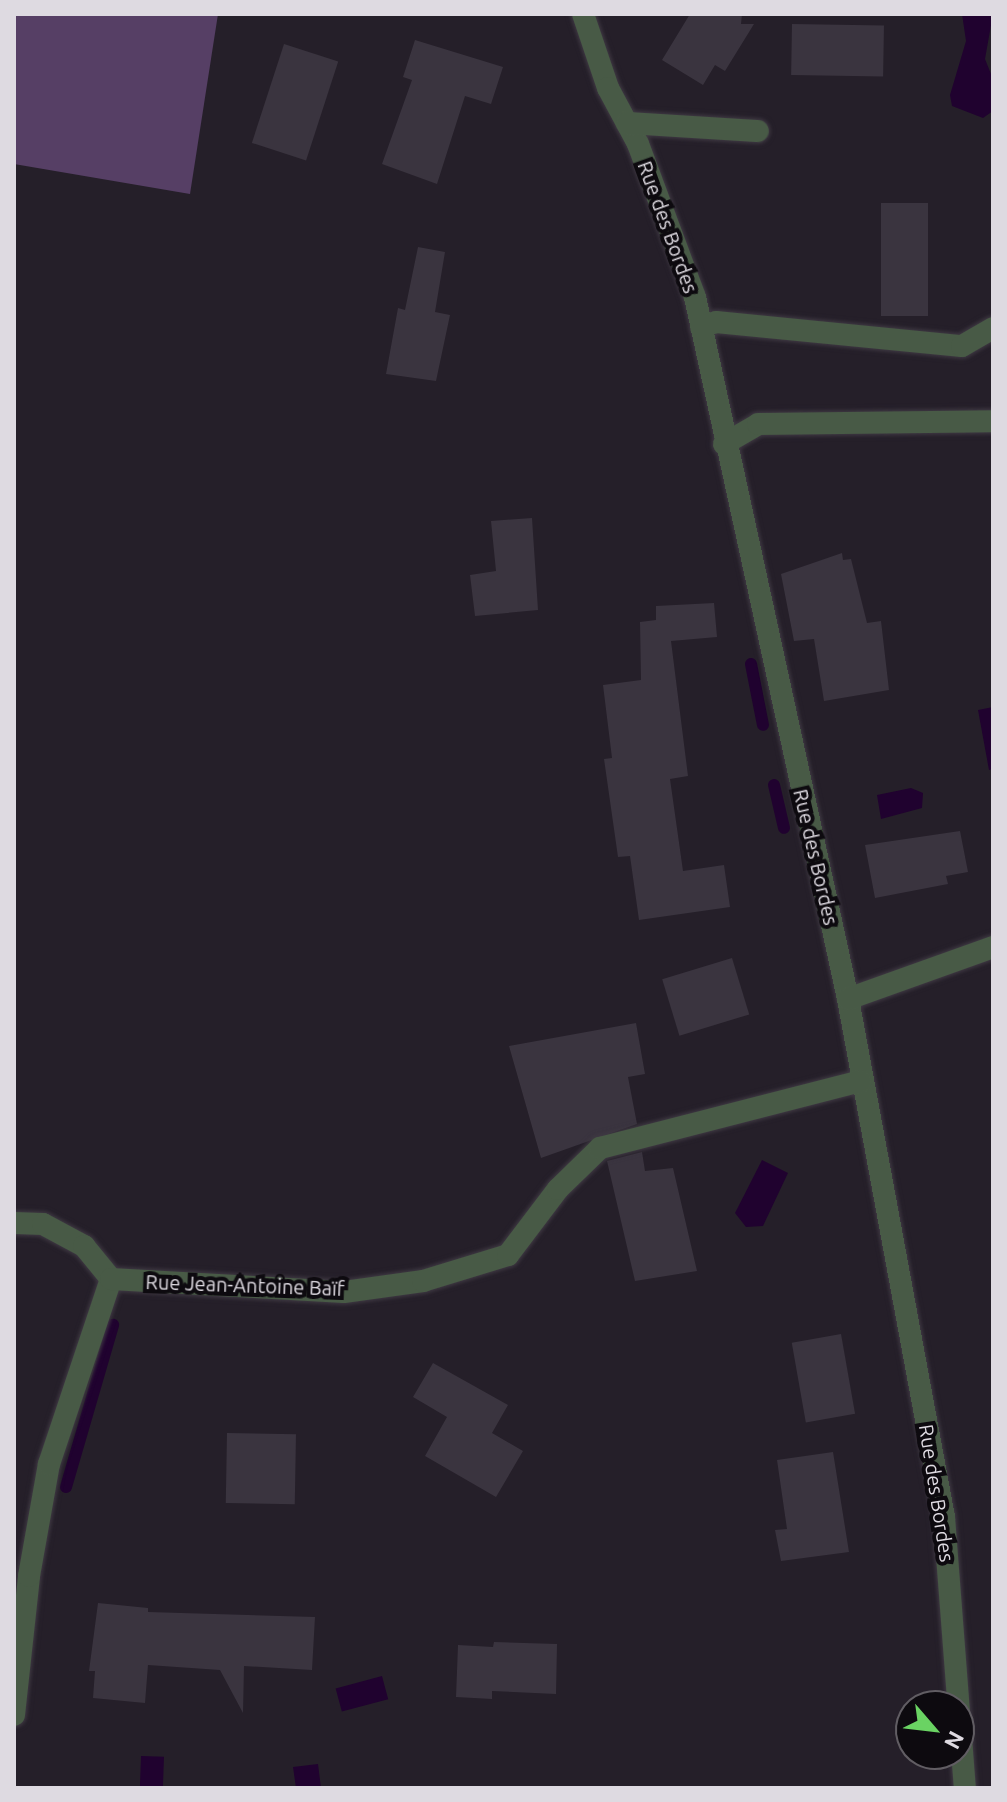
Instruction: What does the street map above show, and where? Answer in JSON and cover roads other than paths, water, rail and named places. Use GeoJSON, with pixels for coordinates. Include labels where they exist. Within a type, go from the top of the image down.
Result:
{"type":"FeatureCollection","features":[{"type":"Feature","properties":{"kind":"street","name":"Rue des Bordes"},"geometry":{"type":"LineString","coordinates":[[583,14],[608,88],[627,123],[695,297],[724,444],[848,999],[944,1517],[958,1690]]}},
{"type":"Feature","properties":{"kind":"street"},"geometry":{"type":"LineString","coordinates":[[627,123],[758,131]]}},
{"type":"Feature","properties":{"kind":"street"},"geometry":{"type":"LineString","coordinates":[[701,327],[731,323],[962,346],[993,328]]}},
{"type":"Feature","properties":{"kind":"street"},"geometry":{"type":"LineString","coordinates":[[724,444],[758,424],[993,421]]}},
{"type":"Feature","properties":{"kind":"street"},"geometry":{"type":"LineString","coordinates":[[848,999],[993,947]]}},
{"type":"Feature","properties":{"kind":"street","name":"Rue Jean-Antoine Baïf"},"geometry":{"type":"LineString","coordinates":[[111,1279],[344,1292],[423,1281],[508,1255],[558,1189],[600,1148],[861,1081]]}},
{"type":"Feature","properties":{"kind":"street"},"geometry":{"type":"LineString","coordinates":[[14,1223],[43,1224],[84,1246],[111,1279],[49,1464],[29,1576],[14,1715]]}},
{"type":"Feature","properties":{"kind":"waterway"},"geometry":{"type":"LineString","coordinates":[[751,664],[763,725]]}},
{"type":"Feature","properties":{"kind":"waterway"},"geometry":{"type":"LineString","coordinates":[[774,785],[784,828]]}},
{"type":"Feature","properties":{"kind":"waterway"},"geometry":{"type":"LineString","coordinates":[[66,1487],[113,1325]]}}]}
